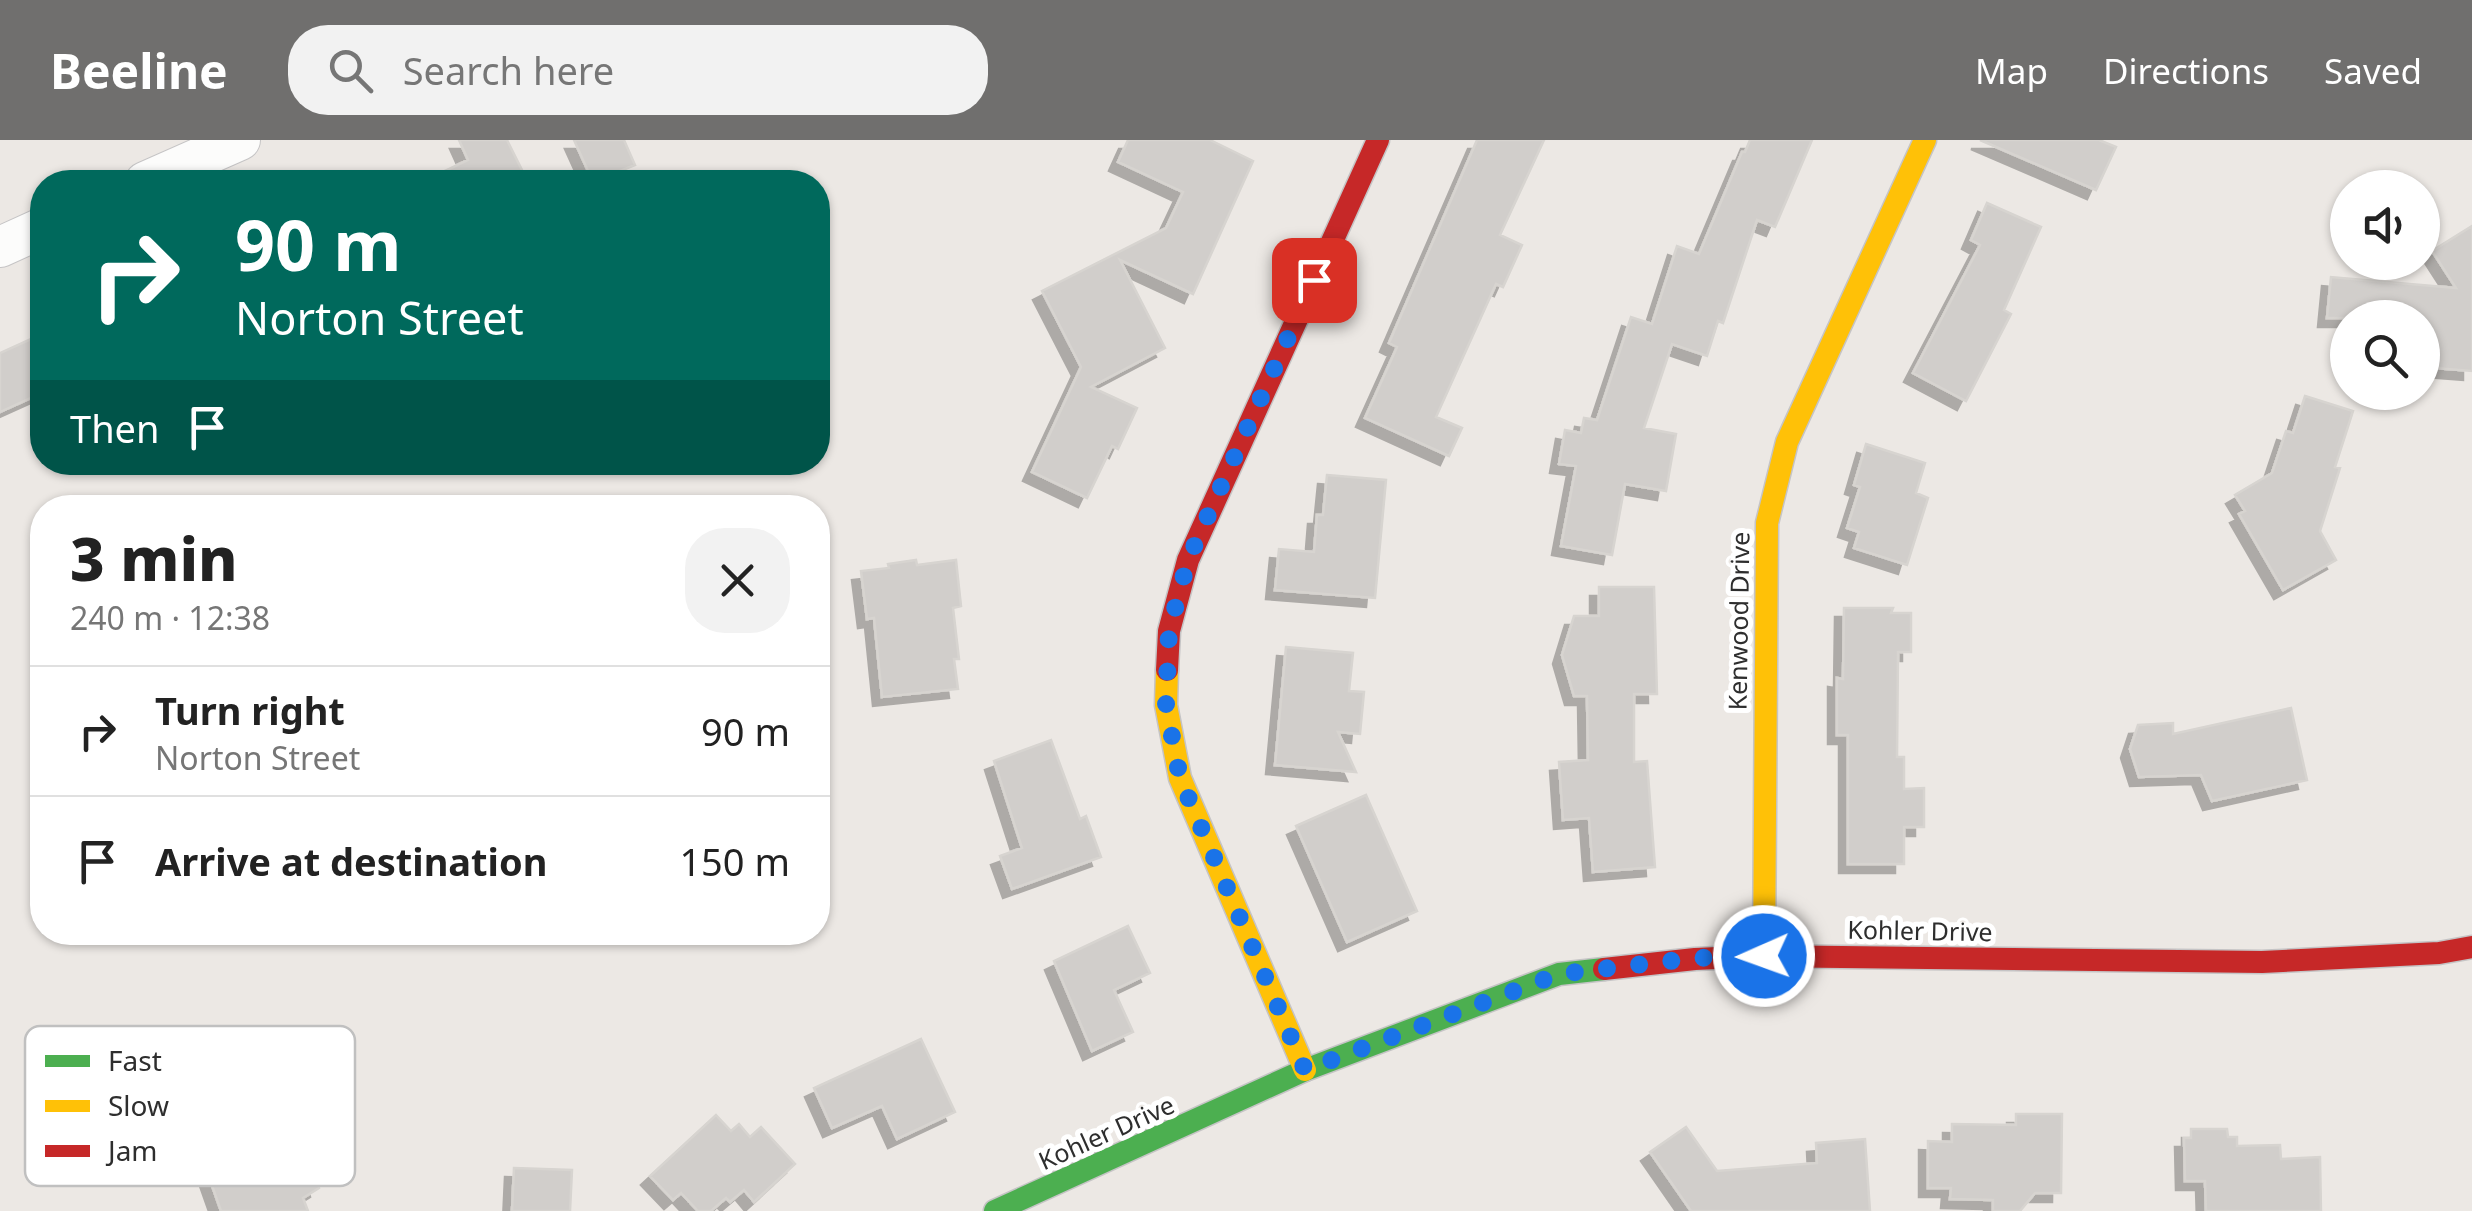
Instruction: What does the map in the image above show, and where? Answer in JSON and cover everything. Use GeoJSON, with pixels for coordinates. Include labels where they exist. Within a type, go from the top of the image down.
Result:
{"type":"FeatureCollection","features":[{"type":"Feature","properties":{"kind":"street"},"geometry":{"type":"LineString","coordinates":[[172,170],[240,140]]}},
{"type":"Feature","properties":{"kind":"street"},"geometry":{"type":"LineString","coordinates":[[1305,1070],[1180,778],[1166,705],[1169,631],[1188,560],[1378,140]]}},
{"type":"Feature","properties":{"kind":"street","name":"Kenwood Drive"},"geometry":{"type":"LineString","coordinates":[[1764,956],[1767,523],[1786,442],[1925,140]]}},
{"type":"Feature","properties":{"kind":"street"},"geometry":{"type":"LineString","coordinates":[[0,247],[30,233]]}},
{"type":"Feature","properties":{"kind":"street","name":"Kohler Drive"},"geometry":{"type":"LineString","coordinates":[[995,1211],[1305,1070],[1559,974],[1695,958],[2262,962],[2472,947]]}},
{"type":"Feature","properties":{"kind":"building"},"geometry":{"type":"Polygon","coordinates":[[[459,140],[507,140],[522,170],[447,170],[468,160],[459,140]]]}},
{"type":"Feature","properties":{"kind":"building"},"geometry":{"type":"Polygon","coordinates":[[[574,140],[624,140],[635,165],[623,170],[588,170],[574,140]]]}},
{"type":"Feature","properties":{"kind":"building"},"geometry":{"type":"Polygon","coordinates":[[[1128,140],[1210,140],[1253,161],[1193,294],[1120,260],[1165,348],[1091,387],[1137,408],[1118,449],[1112,446],[1087,498],[1032,472],[1081,367],[1042,291],[1166,228],[1183,192],[1118,162],[1128,140]]]}},
{"type":"Feature","properties":{"kind":"building"},"geometry":{"type":"Polygon","coordinates":[[[1477,140],[1544,140],[1500,235],[1522,245],[1503,287],[1496,284],[1436,417],[1462,428],[1449,456],[1365,418],[1397,347],[1389,343],[1477,140]]]}},
{"type":"Feature","properties":{"kind":"building"},"geometry":{"type":"Polygon","coordinates":[[[1750,140],[1812,140],[1775,227],[1757,220],[1723,323],[1718,321],[1707,356],[1672,344],[1644,428],[1676,434],[1666,491],[1625,484],[1612,555],[1561,546],[1576,466],[1559,464],[1565,430],[1581,433],[1584,418],[1597,420],[1631,317],[1652,324],[1677,246],[1699,254],[1750,140]]]}},
{"type":"Feature","properties":{"kind":"building"},"geometry":{"type":"Polygon","coordinates":[[[1980,140],[2099,140],[2116,147],[2096,190],[1980,140]]]}},
{"type":"Feature","properties":{"kind":"building"},"geometry":{"type":"Polygon","coordinates":[[[1987,203],[2041,227],[2004,310],[2011,314],[1966,401],[1913,373],[1980,245],[1971,240],[1987,203]]]}},
{"type":"Feature","properties":{"kind":"building"},"geometry":{"type":"Polygon","coordinates":[[[2472,226],[2472,371],[2440,368],[2440,300],[2330,300],[2327,318],[2331,280],[2456,288],[2440,263],[2440,246],[2472,226]]]}},
{"type":"Feature","properties":{"kind":"building"},"geometry":{"type":"Polygon","coordinates":[[[30,339],[30,398],[0,412],[0,353],[30,339]]]}},
{"type":"Feature","properties":{"kind":"building"},"geometry":{"type":"Polygon","coordinates":[[[2305,396],[2330,404],[2330,410],[2353,411],[2320,531],[2336,560],[2283,590],[2239,514],[2245,511],[2235,495],[2272,473],[2286,431],[2293,433],[2305,396]]]}},
{"type":"Feature","properties":{"kind":"building"},"geometry":{"type":"Polygon","coordinates":[[[1866,444],[1925,463],[1916,493],[1928,498],[1907,565],[1854,548],[1859,532],[1847,528],[1860,487],[1854,485],[1866,444]]]}},
{"type":"Feature","properties":{"kind":"building"},"geometry":{"type":"Polygon","coordinates":[[[1327,475],[1386,480],[1375,598],[1275,590],[1279,549],[1314,552],[1317,515],[1323,515],[1327,475]]]}},
{"type":"Feature","properties":{"kind":"building"},"geometry":{"type":"Polygon","coordinates":[[[916,560],[917,565],[956,560],[961,606],[953,608],[958,689],[882,697],[874,618],[867,619],[861,571],[916,560]]]}},
{"type":"Feature","properties":{"kind":"building"},"geometry":{"type":"Polygon","coordinates":[[[1599,587],[1654,587],[1657,694],[1634,694],[1634,762],[1647,761],[1655,867],[1593,872],[1589,818],[1563,820],[1559,762],[1588,760],[1587,696],[1574,696],[1562,655],[1574,616],[1599,616],[1599,587]]]}},
{"type":"Feature","properties":{"kind":"building"},"geometry":{"type":"Polygon","coordinates":[[[1844,608],[1893,608],[1891,613],[1911,613],[1911,652],[1898,652],[1897,757],[1904,757],[1904,789],[1924,788],[1924,827],[1904,827],[1904,864],[1848,864],[1848,735],[1837,735],[1837,678],[1843,679],[1844,608]]]}},
{"type":"Feature","properties":{"kind":"building"},"geometry":{"type":"Polygon","coordinates":[[[1286,647],[1353,653],[1349,691],[1364,692],[1360,734],[1338,732],[1356,772],[1275,765],[1286,647]]]}},
{"type":"Feature","properties":{"kind":"building"},"geometry":{"type":"Polygon","coordinates":[[[2291,708],[2307,780],[2212,801],[2201,775],[2139,777],[2130,749],[2138,725],[2173,723],[2173,734],[2291,708]]]}},
{"type":"Feature","properties":{"kind":"building"},"geometry":{"type":"Polygon","coordinates":[[[1051,740],[1080,819],[1086,816],[1101,857],[1012,889],[1000,856],[1022,848],[994,761],[1051,740]]]}},
{"type":"Feature","properties":{"kind":"building"},"geometry":{"type":"Polygon","coordinates":[[[1366,795],[1417,911],[1347,942],[1296,826],[1366,795]]]}},
{"type":"Feature","properties":{"kind":"building"},"geometry":{"type":"Polygon","coordinates":[[[1128,926],[1150,973],[1114,990],[1133,1032],[1092,1051],[1054,961],[1128,926]]]}},
{"type":"Feature","properties":{"kind":"building"},"geometry":{"type":"Polygon","coordinates":[[[921,1039],[955,1112],[897,1139],[882,1106],[832,1128],[814,1088],[921,1039]]]}},
{"type":"Feature","properties":{"kind":"building"},"geometry":{"type":"Polygon","coordinates":[[[2016,1114],[2062,1114],[2061,1193],[2035,1193],[2020,1211],[1993,1211],[1993,1200],[1950,1199],[1951,1188],[1928,1188],[1928,1141],[1952,1142],[1952,1124],[2016,1125],[2016,1114]]]}},
{"type":"Feature","properties":{"kind":"building"},"geometry":{"type":"Polygon","coordinates":[[[716,1115],[731,1131],[739,1124],[750,1137],[761,1127],[795,1164],[754,1202],[744,1190],[711,1211],[698,1211],[681,1193],[673,1200],[650,1176],[716,1115]]]}},
{"type":"Feature","properties":{"kind":"building"},"geometry":{"type":"Polygon","coordinates":[[[1686,1127],[1717,1171],[1817,1163],[1816,1143],[1865,1139],[1870,1211],[1691,1211],[1650,1152],[1686,1127]]]}},
{"type":"Feature","properties":{"kind":"building"},"geometry":{"type":"Polygon","coordinates":[[[2191,1129],[2227,1129],[2228,1137],[2237,1137],[2237,1146],[2280,1145],[2281,1159],[2320,1157],[2321,1211],[2206,1211],[2205,1181],[2185,1181],[2184,1138],[2191,1138],[2191,1129]]]}},
{"type":"Feature","properties":{"kind":"building"},"geometry":{"type":"Polygon","coordinates":[[[514,1168],[572,1170],[570,1211],[512,1211],[514,1168]]]}},
{"type":"Feature","properties":{"kind":"building"},"geometry":{"type":"Polygon","coordinates":[[[212,1186],[319,1188],[303,1198],[308,1211],[221,1211],[212,1186]]]}},
{"type":"Feature","properties":{"kind":"traffic: fast"},"geometry":{"type":"LineString","coordinates":[[995,1211],[1305,1070],[1559,974],[1604,969]]}},
{"type":"Feature","properties":{"kind":"traffic: slow"},"geometry":{"type":"LineString","coordinates":[[1764,956],[1767,523],[1787,442],[1925,140]]}},
{"type":"Feature","properties":{"kind":"traffic: slow"},"geometry":{"type":"LineString","coordinates":[[1167,670],[1166,705],[1180,778],[1305,1070]]}},
{"type":"Feature","properties":{"kind":"traffic: jam"},"geometry":{"type":"LineString","coordinates":[[1167,670],[1169,631],[1188,560],[1378,140]]}},
{"type":"Feature","properties":{"kind":"traffic: jam"},"geometry":{"type":"LineString","coordinates":[[1604,969],[1764,956],[2262,962],[2439,953],[2472,947]]}},
{"type":"Feature","properties":{"kind":"route"},"geometry":{"type":"LineString","coordinates":[[1314,280],[1188,560],[1169,631],[1166,705],[1180,778],[1305,1070],[1559,974],[1695,958],[1764,956]]}}]}
